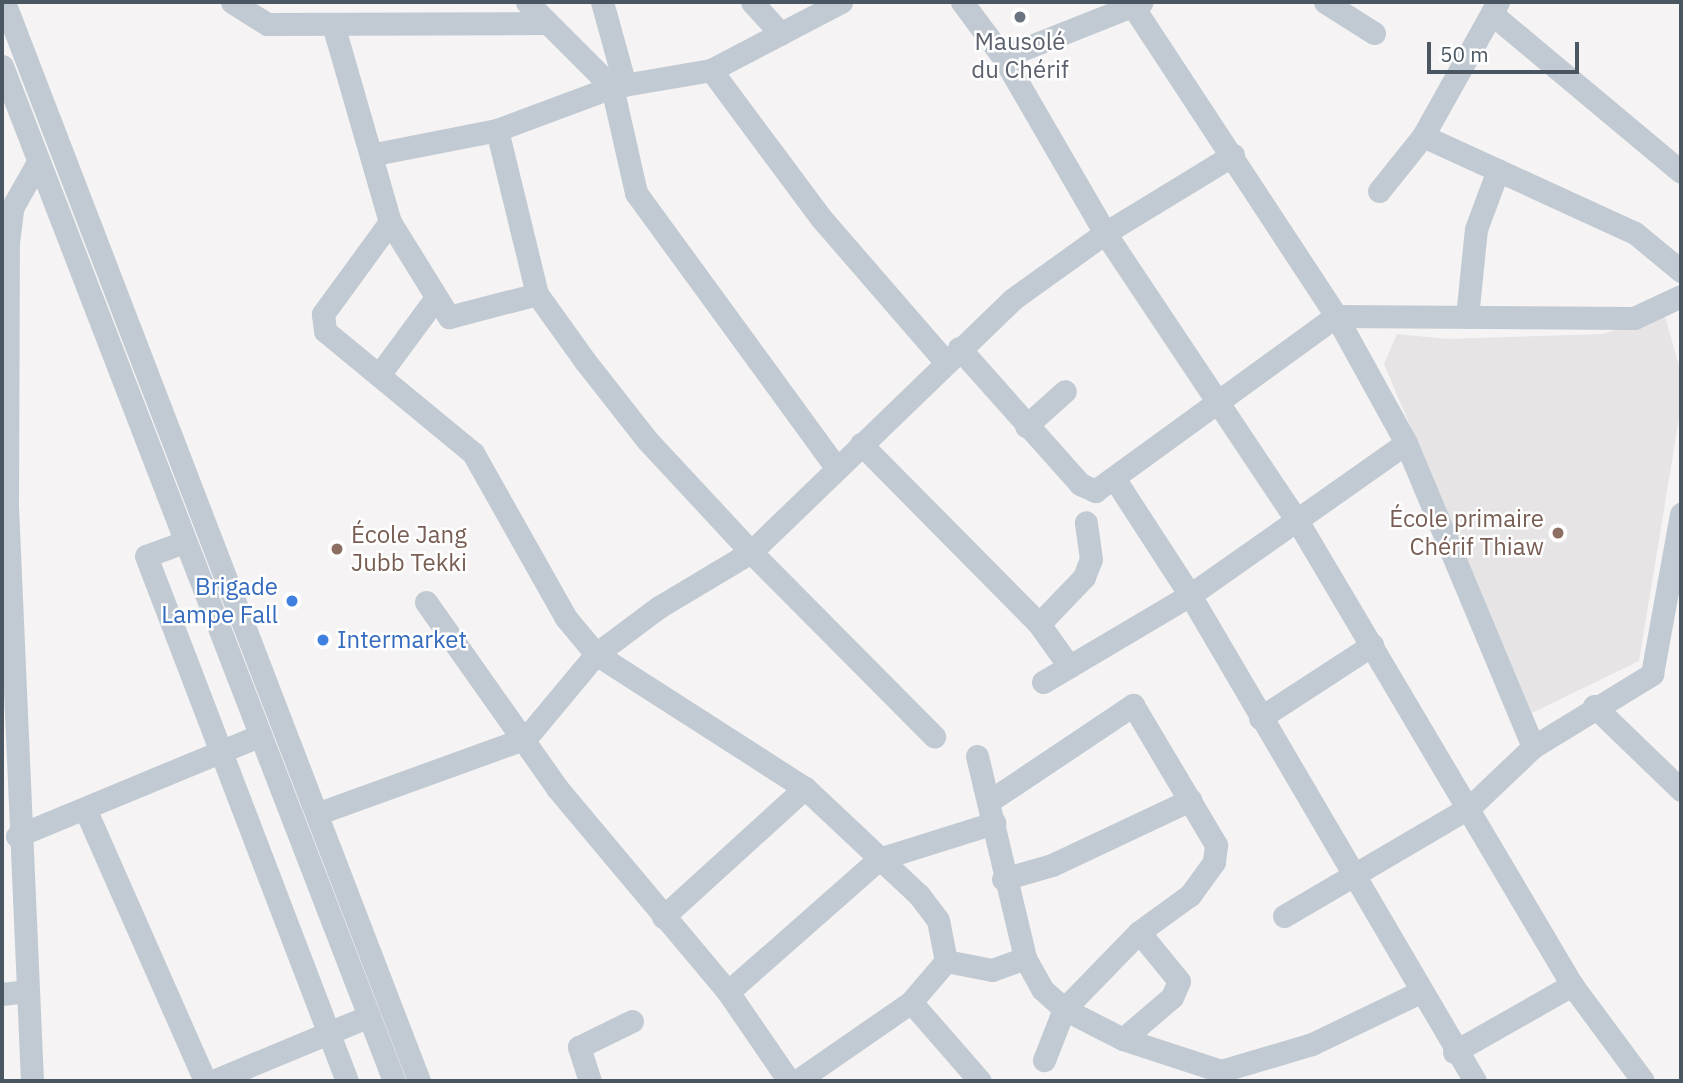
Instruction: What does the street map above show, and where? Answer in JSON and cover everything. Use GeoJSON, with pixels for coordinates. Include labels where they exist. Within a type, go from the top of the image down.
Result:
{"type":"FeatureCollection","features":[{"type":"Feature","properties":{"kind":"street"},"geometry":{"type":"LineString","coordinates":[[4,2],[319,813],[419,1081]]}},
{"type":"Feature","properties":{"kind":"street"},"geometry":{"type":"LineString","coordinates":[[232,2],[267,24],[334,28],[544,23]]}},
{"type":"Feature","properties":{"kind":"street"},"geometry":{"type":"LineString","coordinates":[[527,2],[544,23],[618,86]]}},
{"type":"Feature","properties":{"kind":"street"},"geometry":{"type":"LineString","coordinates":[[602,2],[636,193],[836,467]]}},
{"type":"Feature","properties":{"kind":"street"},"geometry":{"type":"LineString","coordinates":[[752,2],[781,34]]}},
{"type":"Feature","properties":{"kind":"street"},"geometry":{"type":"LineString","coordinates":[[375,154],[497,130],[618,86],[711,71],[841,2]]}},
{"type":"Feature","properties":{"kind":"street"},"geometry":{"type":"LineString","coordinates":[[962,2],[1003,57],[1105,233],[1221,400],[1298,522],[1470,807],[1572,985],[1643,1081]]}},
{"type":"Feature","properties":{"kind":"street"},"geometry":{"type":"LineString","coordinates":[[1325,2],[1374,33]]}},
{"type":"Feature","properties":{"kind":"street"},"geometry":{"type":"LineString","coordinates":[[1003,57],[1135,3],[1336,316],[1406,443],[1533,747]]}},
{"type":"Feature","properties":{"kind":"street"},"geometry":{"type":"LineString","coordinates":[[1379,191],[1423,136],[1495,8],[1681,172]]}},
{"type":"Feature","properties":{"kind":"street"},"geometry":{"type":"LineString","coordinates":[[334,28],[375,154],[390,222],[435,299],[454,319],[537,294]]}},
{"type":"Feature","properties":{"kind":"street"},"geometry":{"type":"LineString","coordinates":[[2,66],[258,737],[394,1081]]}},
{"type":"Feature","properties":{"kind":"street"},"geometry":{"type":"LineString","coordinates":[[711,71],[821,218],[1088,491],[1114,478],[1336,316],[1634,318],[1681,296]]}},
{"type":"Feature","properties":{"kind":"street"},"geometry":{"type":"LineString","coordinates":[[497,130],[537,294],[647,440],[751,552],[934,736]]}},
{"type":"Feature","properties":{"kind":"street"},"geometry":{"type":"LineString","coordinates":[[1423,136],[1635,233],[1681,271]]}},
{"type":"Feature","properties":{"kind":"street"},"geometry":{"type":"LineString","coordinates":[[319,813],[526,738],[596,654],[659,607],[751,552],[952,354],[1013,299],[1105,233],[1233,155]]}},
{"type":"Feature","properties":{"kind":"street"},"geometry":{"type":"LineString","coordinates":[[32,1081],[8,637],[5,370],[9,224],[38,162]]}},
{"type":"Feature","properties":{"kind":"street"},"geometry":{"type":"LineString","coordinates":[[1467,317],[1476,229],[1498,170]]}},
{"type":"Feature","properties":{"kind":"street"},"geometry":{"type":"LineString","coordinates":[[390,222],[322,319],[330,337],[473,453],[566,618],[596,654],[805,788],[938,920],[946,961]]}},
{"type":"Feature","properties":{"kind":"street"},"geometry":{"type":"LineString","coordinates":[[379,375],[435,299]]}},
{"type":"Feature","properties":{"kind":"street"},"geometry":{"type":"LineString","coordinates":[[1026,426],[1065,391]]}},
{"type":"Feature","properties":{"kind":"street"},"geometry":{"type":"LineString","coordinates":[[1043,682],[1190,596],[1406,443]]}},
{"type":"Feature","properties":{"kind":"street"},"geometry":{"type":"LineString","coordinates":[[861,444],[1039,624],[1069,666]]}},
{"type":"Feature","properties":{"kind":"street"},"geometry":{"type":"LineString","coordinates":[[1114,478],[1190,596],[1418,993],[1475,1081]]}},
{"type":"Feature","properties":{"kind":"street"},"geometry":{"type":"LineString","coordinates":[[1284,916],[1353,878],[1470,807],[1533,747],[1594,706],[1652,674],[1681,514]]}},
{"type":"Feature","properties":{"kind":"street"},"geometry":{"type":"LineString","coordinates":[[1039,624],[1084,577],[1091,559],[1086,522]]}},
{"type":"Feature","properties":{"kind":"street"},"geometry":{"type":"LineString","coordinates":[[184,542],[146,556],[219,753],[347,1081]]}},
{"type":"Feature","properties":{"kind":"street"},"geometry":{"type":"LineString","coordinates":[[426,602],[526,738],[557,788],[728,992],[789,1081]]}},
{"type":"Feature","properties":{"kind":"street"},"geometry":{"type":"LineString","coordinates":[[1260,718],[1372,645]]}},
{"type":"Feature","properties":{"kind":"street"},"geometry":{"type":"LineString","coordinates":[[991,800],[1133,705],[1217,853],[1190,895],[1139,932],[1064,1009],[1044,1060]]}},
{"type":"Feature","properties":{"kind":"street"},"geometry":{"type":"LineString","coordinates":[[1594,706],[1681,790]]}},
{"type":"Feature","properties":{"kind":"street"},"geometry":{"type":"LineString","coordinates":[[17,836],[86,811],[258,737]]}},
{"type":"Feature","properties":{"kind":"street"},"geometry":{"type":"LineString","coordinates":[[977,756],[991,800],[1003,879],[1025,958],[1042,989],[1064,1009],[1123,1038],[1226,1076],[1312,1044],[1418,993]]}},
{"type":"Feature","properties":{"kind":"street"},"geometry":{"type":"LineString","coordinates":[[663,917],[805,788]]}},
{"type":"Feature","properties":{"kind":"street"},"geometry":{"type":"LineString","coordinates":[[1003,879],[1052,865],[1189,800]]}},
{"type":"Feature","properties":{"kind":"street"},"geometry":{"type":"LineString","coordinates":[[86,811],[205,1081]]}},
{"type":"Feature","properties":{"kind":"street"},"geometry":{"type":"LineString","coordinates":[[728,992],[879,859],[994,823]]}},
{"type":"Feature","properties":{"kind":"street"},"geometry":{"type":"LineString","coordinates":[[1123,1038],[1172,997],[1179,981],[1139,932]]}},
{"type":"Feature","properties":{"kind":"street"},"geometry":{"type":"LineString","coordinates":[[946,961],[992,970],[1025,958]]}},
{"type":"Feature","properties":{"kind":"street"},"geometry":{"type":"LineString","coordinates":[[797,1081],[911,1002],[946,961]]}},
{"type":"Feature","properties":{"kind":"street"},"geometry":{"type":"LineString","coordinates":[[1454,1052],[1572,985]]}},
{"type":"Feature","properties":{"kind":"street"},"geometry":{"type":"LineString","coordinates":[[2,994],[28,991]]}},
{"type":"Feature","properties":{"kind":"street"},"geometry":{"type":"LineString","coordinates":[[911,1002],[980,1081]]}},
{"type":"Feature","properties":{"kind":"street"},"geometry":{"type":"LineString","coordinates":[[213,1081],[369,1016]]}},
{"type":"Feature","properties":{"kind":"street"},"geometry":{"type":"LineString","coordinates":[[590,1081],[579,1047],[632,1021]]}},
{"type":"Feature","properties":{"kind":"shaded area","name":"École primaire Chérif Thiaw"},"geometry":{"type":"Polygon","coordinates":[[[1664,313],[1681,373],[1681,406],[1639,661],[1532,713],[1384,364],[1397,334],[1448,339],[1603,334],[1664,313]]]}},
{"type":"Feature","properties":{"kind":"place","name":"Mausolé du Chérif"},"geometry":{"type":"Point","coordinates":[1020,17]}},
{"type":"Feature","properties":{"kind":"place","name":"École primaire Chérif Thiaw"},"geometry":{"type":"Point","coordinates":[1558,533]}},
{"type":"Feature","properties":{"kind":"place","name":"École Jang Jubb Tekki"},"geometry":{"type":"Point","coordinates":[337,549]}},
{"type":"Feature","properties":{"kind":"place","name":"Brigade Lampe Fall"},"geometry":{"type":"Point","coordinates":[292,601]}},
{"type":"Feature","properties":{"kind":"place","name":"Intermarket"},"geometry":{"type":"Point","coordinates":[323,640]}}]}
